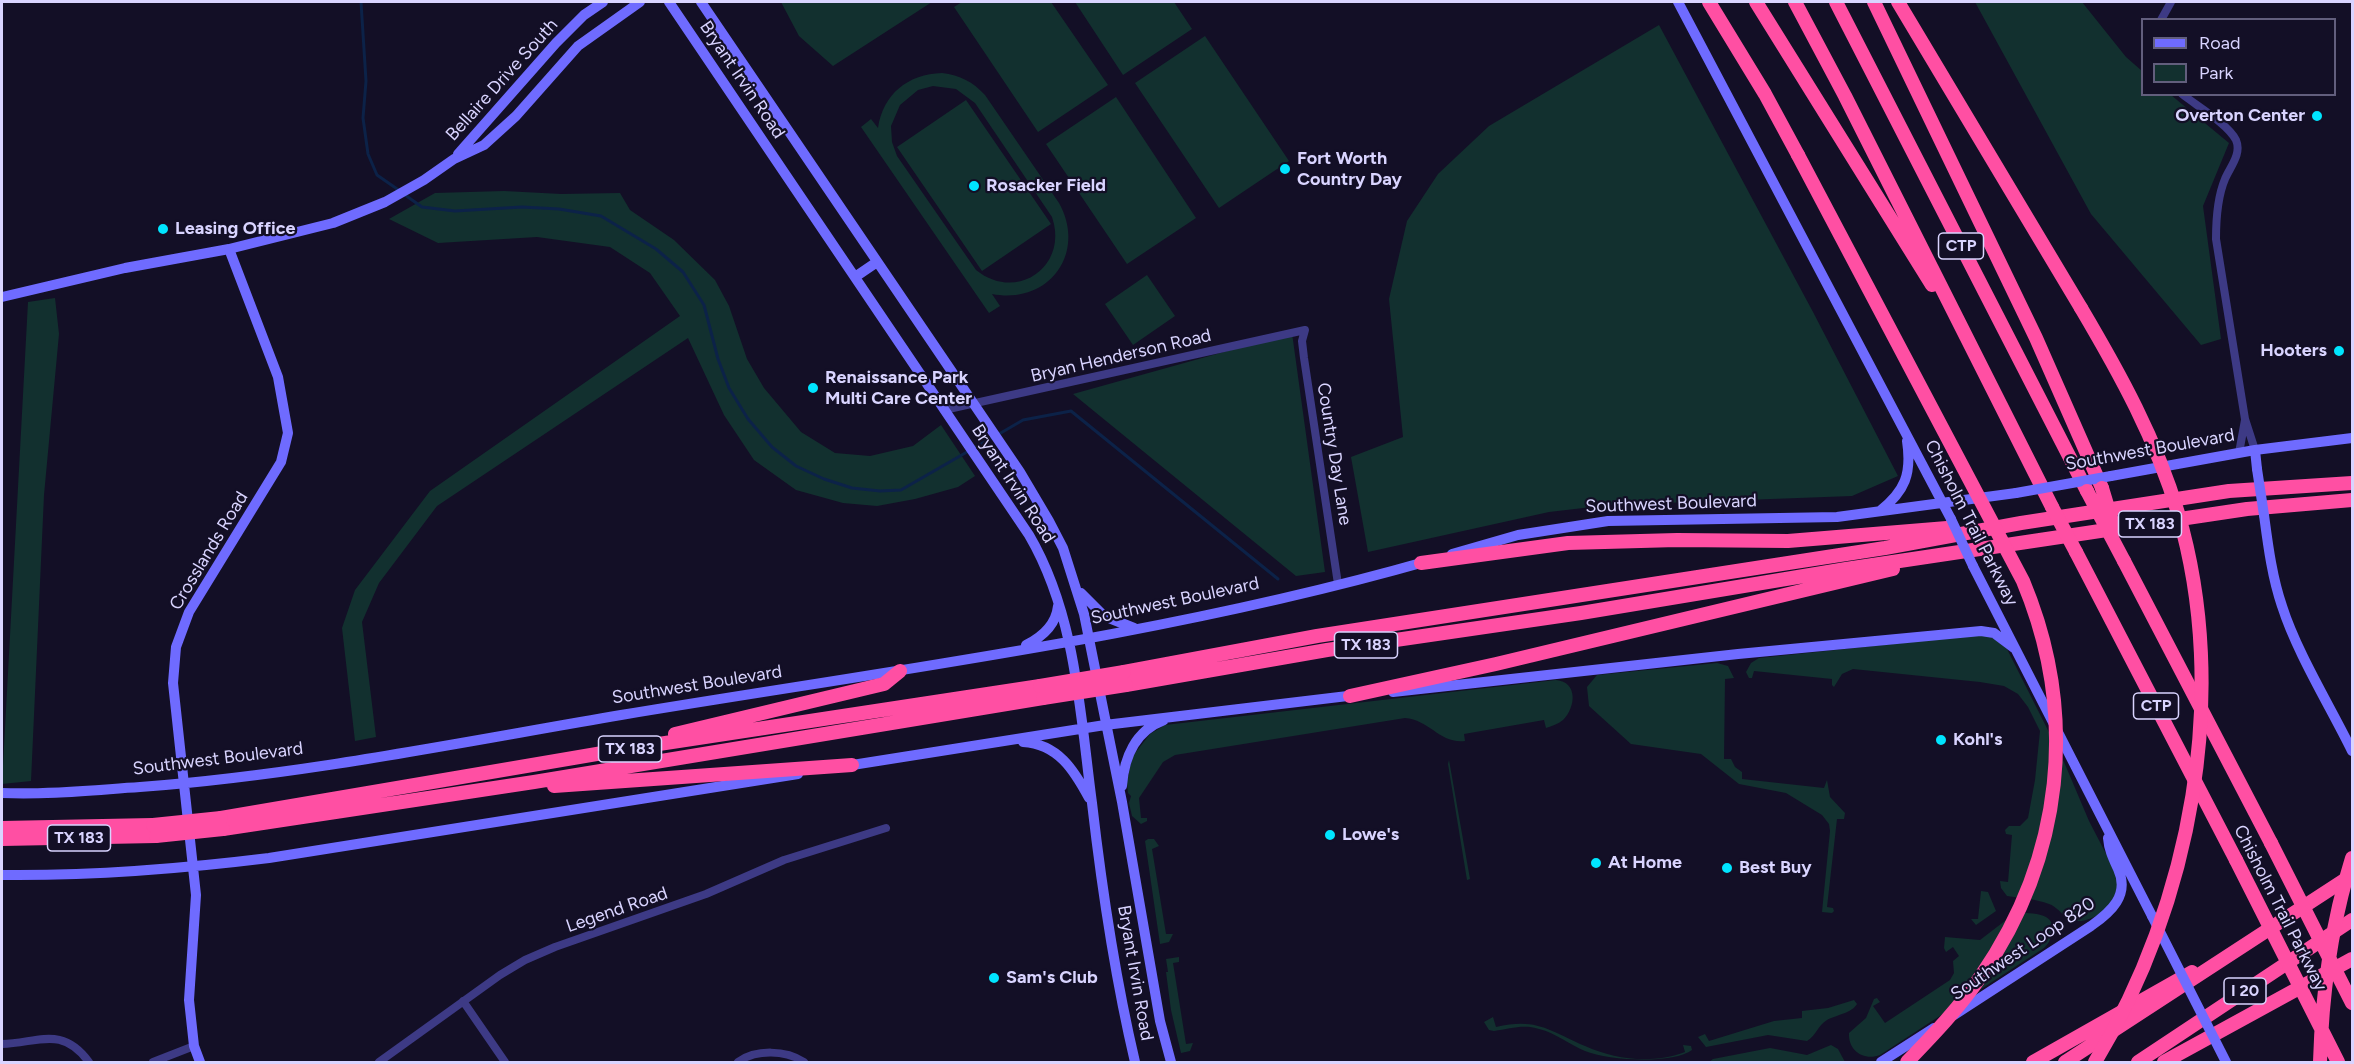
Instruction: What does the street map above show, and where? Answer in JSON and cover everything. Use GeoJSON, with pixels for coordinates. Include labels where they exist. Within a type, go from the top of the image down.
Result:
{"type":"FeatureCollection","features":[{"type":"Feature","properties":{"kind":"highway"},"geometry":{"type":"LineString","coordinates":[[1709,2],[1788,135],[2020,575],[2035,612],[2050,675],[2056,737],[2053,794],[2047,832],[2036,871],[2008,933],[1981,976],[1953,1013],[1907,1062]]}},
{"type":"Feature","properties":{"kind":"highway"},"geometry":{"type":"LineString","coordinates":[[1756,2],[1881,205],[1976,353]]}},
{"type":"Feature","properties":{"kind":"highway","name":"Chisholm Trail Parkway"},"geometry":{"type":"LineString","coordinates":[[1795,2],[1841,87],[2052,507],[2236,860],[2338,1062]]}},
{"type":"Feature","properties":{"kind":"highway","name":"Chisholm Trail Parkway"},"geometry":{"type":"LineString","coordinates":[[1836,2],[2352,1004]]}},
{"type":"Feature","properties":{"kind":"highway"},"geometry":{"type":"LineString","coordinates":[[1874,2],[2036,338],[2102,488],[2124,561]]}},
{"type":"Feature","properties":{"kind":"highway"},"geometry":{"type":"LineString","coordinates":[[1898,2],[2130,393],[2157,452],[2171,490],[2192,572],[2200,652],[2200,692],[2196,767],[2188,822],[2174,884],[2156,938],[2120,1019],[2095,1062]]}},
{"type":"Feature","properties":{"kind":"highway","name":"TX 183"},"geometry":{"type":"LineString","coordinates":[[1125,678],[1317,636],[1885,548],[2021,523],[2229,491],[2352,483]]}},
{"type":"Feature","properties":{"kind":"highway","name":"TX 183"},"geometry":{"type":"LineString","coordinates":[[2,839],[222,824],[534,782],[1125,678],[1570,615],[2247,509],[2352,500]]}},
{"type":"Feature","properties":{"kind":"highway"},"geometry":{"type":"LineString","coordinates":[[1421,563],[1568,543],[1677,540],[1788,541],[2021,523]]}},
{"type":"Feature","properties":{"kind":"highway"},"geometry":{"type":"LineString","coordinates":[[1350,696],[1852,580],[1948,554]]}},
{"type":"Feature","properties":{"kind":"highway"},"geometry":{"type":"LineString","coordinates":[[626,749],[646,740],[884,684],[900,671]]}},
{"type":"Feature","properties":{"kind":"highway","name":"TX 183"},"geometry":{"type":"LineString","coordinates":[[222,824],[626,749],[1041,692]]}},
{"type":"Feature","properties":{"kind":"highway"},"geometry":{"type":"LineString","coordinates":[[534,782],[556,787],[852,765]]}},
{"type":"Feature","properties":{"kind":"highway","name":"TX 183"},"geometry":{"type":"LineString","coordinates":[[2,828],[154,830]]}},
{"type":"Feature","properties":{"kind":"highway"},"geometry":{"type":"LineString","coordinates":[[2320,1062],[2324,995],[2331,942],[2352,858]]}},
{"type":"Feature","properties":{"kind":"highway","name":"I 20"},"geometry":{"type":"LineString","coordinates":[[2065,1062],[2352,875]]}},
{"type":"Feature","properties":{"kind":"highway","name":"I 20"},"geometry":{"type":"LineString","coordinates":[[2138,1062],[2352,920]]}},
{"type":"Feature","properties":{"kind":"highway"},"geometry":{"type":"LineString","coordinates":[[2164,1062],[2352,959]]}},
{"type":"Feature","properties":{"kind":"highway"},"geometry":{"type":"LineString","coordinates":[[2033,1062],[2188,973],[2212,968]]}},
{"type":"Feature","properties":{"kind":"main road","name":"Bellaire Drive South"},"geometry":{"type":"LineString","coordinates":[[454,159],[556,43],[584,15],[603,2]]}},
{"type":"Feature","properties":{"kind":"main road","name":"Bellaire Drive South"},"geometry":{"type":"LineString","coordinates":[[2,297],[125,268],[229,249],[333,223],[384,202],[424,180],[454,159],[484,145],[501,132],[578,46],[640,2]]}},
{"type":"Feature","properties":{"kind":"main road","name":"Bryant Irvin Road"},"geometry":{"type":"LineString","coordinates":[[669,2],[1038,550],[1053,582],[1068,642],[1083,729],[1116,975],[1135,1062]]}},
{"type":"Feature","properties":{"kind":"main road","name":"Bryant Irvin Road"},"geometry":{"type":"LineString","coordinates":[[701,2],[1007,453],[1063,548],[1078,590],[1090,638],[1105,725],[1122,802],[1160,1021],[1171,1062]]}},
{"type":"Feature","properties":{"kind":"main road"},"geometry":{"type":"LineString","coordinates":[[708,2],[711,16]]}},
{"type":"Feature","properties":{"kind":"main road","name":"Chisholm Trail Parkway"},"geometry":{"type":"LineString","coordinates":[[1678,2],[1942,503],[2226,1062]]}},
{"type":"Feature","properties":{"kind":"main road","name":"Crosslands Road"},"geometry":{"type":"LineString","coordinates":[[200,1062],[194,1046],[189,1000],[196,895],[173,683],[179,638],[189,612],[281,462],[288,433],[278,377],[229,249]]}},
{"type":"Feature","properties":{"kind":"main road"},"geometry":{"type":"LineString","coordinates":[[855,277],[877,262]]}},
{"type":"Feature","properties":{"kind":"main road"},"geometry":{"type":"LineString","coordinates":[[1880,511],[1902,490],[1909,460],[1906,435]]}},
{"type":"Feature","properties":{"kind":"main road","name":"Southwest Boulevard"},"geometry":{"type":"LineString","coordinates":[[2,793],[44,793],[183,784],[392,754],[1013,652],[1137,630],[1338,584],[1518,535],[1608,521],[1837,517],[2016,493],[2255,450],[2350,439]]}},
{"type":"Feature","properties":{"kind":"main road"},"geometry":{"type":"LineString","coordinates":[[2255,450],[2275,582],[2284,612],[2352,751]]}},
{"type":"Feature","properties":{"kind":"main road"},"geometry":{"type":"LineString","coordinates":[[1078,590],[1104,616],[1137,630]]}},
{"type":"Feature","properties":{"kind":"main road"},"geometry":{"type":"LineString","coordinates":[[1013,652],[1038,639],[1049,628],[1057,613],[1058,599]]}},
{"type":"Feature","properties":{"kind":"main road"},"geometry":{"type":"LineString","coordinates":[[2,874],[107,873],[193,868],[269,858],[728,787],[1105,725],[1350,696],[1441,688],[1727,655],[1981,631],[1994,633],[2014,648]]}},
{"type":"Feature","properties":{"kind":"main road"},"geometry":{"type":"LineString","coordinates":[[1122,802],[1124,766],[1132,746],[1149,728],[1170,717]]}},
{"type":"Feature","properties":{"kind":"main road"},"geometry":{"type":"LineString","coordinates":[[1002,741],[1031,742],[1053,751],[1070,765],[1092,804]]}},
{"type":"Feature","properties":{"kind":"main road","name":"Southwest Loop 820"},"geometry":{"type":"LineString","coordinates":[[1881,1062],[2091,926],[2110,910],[2122,892],[2122,882],[2109,851],[2107,830]]}},
{"type":"Feature","properties":{"kind":"street"},"geometry":{"type":"LineString","coordinates":[[2162,18],[2171,2]]}},
{"type":"Feature","properties":{"kind":"street"},"geometry":{"type":"LineString","coordinates":[[2185,96],[2230,132],[2237,142],[2237,156],[2224,179],[2219,196],[2216,239],[2245,419],[2255,450]]}},
{"type":"Feature","properties":{"kind":"street","name":"Bryan Henderson Road"},"geometry":{"type":"LineString","coordinates":[[944,410],[1305,330]]}},
{"type":"Feature","properties":{"kind":"street","name":"Country Day Lane"},"geometry":{"type":"LineString","coordinates":[[1305,330],[1302,341],[1304,358],[1338,584]]}},
{"type":"Feature","properties":{"kind":"street"},"geometry":{"type":"LineString","coordinates":[[2239,453],[2245,419]]}},
{"type":"Feature","properties":{"kind":"street","name":"Legend Road"},"geometry":{"type":"LineString","coordinates":[[379,1062],[463,1001],[525,960],[555,947],[706,894],[784,860],[886,828]]}},
{"type":"Feature","properties":{"kind":"street"},"geometry":{"type":"LineString","coordinates":[[463,1001],[505,1062]]}},
{"type":"Feature","properties":{"kind":"street"},"geometry":{"type":"LineString","coordinates":[[2,1044],[49,1037],[70,1044],[88,1062]]}},
{"type":"Feature","properties":{"kind":"street"},"geometry":{"type":"LineString","coordinates":[[153,1062],[194,1046]]}},
{"type":"Feature","properties":{"kind":"street"},"geometry":{"type":"LineString","coordinates":[[738,1062],[758,1053],[785,1055],[804,1062]]}},
{"type":"Feature","properties":{"kind":"green space"},"geometry":{"type":"Polygon","coordinates":[[[781,2],[932,2],[833,66],[799,36],[781,2]]]}},
{"type":"Feature","properties":{"kind":"green space"},"geometry":{"type":"Polygon","coordinates":[[[962,2],[1051,2],[1108,85],[1038,132],[954,7],[962,2]]]}},
{"type":"Feature","properties":{"kind":"green space"},"geometry":{"type":"Polygon","coordinates":[[[1075,2],[1174,2],[1192,29],[1123,75],[1075,2]]]}},
{"type":"Feature","properties":{"kind":"green space"},"geometry":{"type":"Polygon","coordinates":[[[1975,2],[2082,2],[2126,57],[2141,70],[2141,96],[2172,96],[2229,143],[2203,206],[2221,339],[2201,345],[2091,214],[1975,2]]]}},
{"type":"Feature","properties":{"kind":"green space"},"geometry":{"type":"Polygon","coordinates":[[[1659,25],[1898,476],[1852,496],[1609,505],[1549,512],[1368,552],[1351,457],[1403,437],[1389,299],[1407,221],[1438,174],[1489,126],[1659,25]]]}},
{"type":"Feature","properties":{"kind":"green space"},"geometry":{"type":"Polygon","coordinates":[[[1205,36],[1289,161],[1219,208],[1135,83],[1205,36]]]}},
{"type":"Feature","properties":{"kind":"green space"},"geometry":{"type":"Polygon","coordinates":[[[930,74],[955,75],[976,86],[985,95],[1059,203],[1066,222],[1068,240],[1065,257],[1057,271],[1046,283],[1030,291],[1012,295],[992,294],[1000,306],[989,313],[861,127],[871,119],[878,128],[885,105],[891,96],[908,82],[930,74]],[[933,86],[918,90],[900,105],[891,126],[892,142],[897,156],[976,270],[992,279],[1008,283],[1023,281],[1036,274],[1046,264],[1053,251],[1055,235],[1052,217],[975,103],[956,89],[933,86]]]}},
{"type":"Feature","properties":{"kind":"green space"},"geometry":{"type":"Polygon","coordinates":[[[1116,97],[1196,218],[1127,264],[1046,144],[1116,97]]]}},
{"type":"Feature","properties":{"kind":"green space","name":"Rosacker Field"},"geometry":{"type":"Polygon","coordinates":[[[966,100],[1051,224],[982,271],[897,147],[966,100]]]}},
{"type":"Feature","properties":{"kind":"green space"},"geometry":{"type":"Polygon","coordinates":[[[504,191],[561,194],[620,193],[630,210],[674,240],[715,280],[729,306],[747,359],[764,388],[801,432],[835,453],[870,456],[913,446],[941,425],[975,476],[958,487],[915,499],[877,506],[843,503],[796,490],[754,460],[724,415],[688,338],[437,506],[379,583],[362,622],[376,737],[355,741],[342,628],[355,590],[430,491],[680,316],[650,273],[610,247],[537,237],[438,243],[389,219],[435,193],[504,191]]]}},
{"type":"Feature","properties":{"kind":"green space"},"geometry":{"type":"Polygon","coordinates":[[[1147,275],[1175,316],[1133,345],[1105,304],[1147,275]]]}},
{"type":"Feature","properties":{"kind":"green space"},"geometry":{"type":"Polygon","coordinates":[[[55,298],[59,334],[44,495],[31,781],[2,784],[28,302],[55,298]]]}},
{"type":"Feature","properties":{"kind":"green space"},"geometry":{"type":"Polygon","coordinates":[[[1292,333],[1325,572],[1296,576],[1073,394],[1292,333]]]}},
{"type":"Feature","properties":{"kind":"green space"},"geometry":{"type":"Polygon","coordinates":[[[1979,635],[1992,637],[2007,649],[2064,762],[2089,821],[2116,873],[2118,887],[2115,898],[2106,908],[2089,919],[2073,920],[2049,904],[2007,896],[2001,888],[2000,881],[2008,882],[2012,835],[2006,834],[2005,830],[2009,826],[2020,826],[2028,818],[2040,731],[2028,707],[2018,694],[2004,686],[1980,682],[1853,669],[1842,674],[1834,687],[1832,679],[1754,671],[1752,678],[1749,678],[1746,672],[1751,663],[1759,658],[1979,635]]]}},
{"type":"Feature","properties":{"kind":"green space"},"geometry":{"type":"Polygon","coordinates":[[[1717,663],[1728,666],[1734,678],[1725,679],[1724,759],[1731,759],[1735,767],[1742,772],[1742,779],[1824,788],[1827,780],[1830,797],[1845,813],[1844,819],[1837,819],[1827,907],[1833,908],[1832,913],[1822,912],[1830,831],[1829,824],[1822,815],[1786,793],[1739,784],[1701,754],[1631,744],[1589,706],[1587,687],[1597,675],[1717,663]]]}},
{"type":"Feature","properties":{"kind":"green space"},"geometry":{"type":"Polygon","coordinates":[[[1556,680],[1568,685],[1573,696],[1572,702],[1563,720],[1546,728],[1544,720],[1464,734],[1465,741],[1456,741],[1442,736],[1421,723],[1405,718],[1175,755],[1163,762],[1139,798],[1141,818],[1147,818],[1147,821],[1141,824],[1132,816],[1129,803],[1131,796],[1128,793],[1127,782],[1132,757],[1150,734],[1165,725],[1556,680]]]}},
{"type":"Feature","properties":{"kind":"green space"},"geometry":{"type":"Polygon","coordinates":[[[1449,760],[1470,879],[1467,880],[1448,764],[1449,760]]]}},
{"type":"Feature","properties":{"kind":"green space"},"geometry":{"type":"Polygon","coordinates":[[[1154,839],[1159,846],[1152,849],[1166,934],[1173,934],[1169,942],[1160,944],[1145,841],[1154,839]]]}},
{"type":"Feature","properties":{"kind":"green space"},"geometry":{"type":"Polygon","coordinates":[[[1981,891],[1988,892],[1996,911],[1976,925],[1971,919],[1978,919],[1981,891]]]}},
{"type":"Feature","properties":{"kind":"green space"},"geometry":{"type":"Polygon","coordinates":[[[2020,913],[2033,913],[2050,920],[2052,933],[2044,948],[1880,1055],[1868,1057],[1854,1049],[1849,1033],[1866,1018],[1874,999],[1877,998],[1880,1002],[1873,1006],[1885,1023],[1950,980],[1954,973],[1953,961],[1959,956],[1953,947],[1946,952],[1945,937],[1980,940],[2010,917],[2020,913]]]}},
{"type":"Feature","properties":{"kind":"green space"},"geometry":{"type":"Polygon","coordinates":[[[1179,957],[1179,962],[1173,963],[1186,1044],[1193,1043],[1190,1051],[1181,1053],[1171,1010],[1166,972],[1168,972],[1166,959],[1179,957]]]}},
{"type":"Feature","properties":{"kind":"green space"},"geometry":{"type":"Polygon","coordinates":[[[1854,1000],[1857,1004],[1855,1007],[1824,1022],[1807,1041],[1768,1035],[1706,1047],[1698,1037],[1705,1034],[1709,1041],[1774,1021],[1802,1018],[1802,1011],[1828,1008],[1854,1000]]]}},
{"type":"Feature","properties":{"kind":"green space"},"geometry":{"type":"Polygon","coordinates":[[[1493,1017],[1496,1027],[1522,1024],[1543,1027],[1609,1055],[1647,1059],[1685,1052],[1683,1045],[1691,1046],[1692,1050],[1683,1054],[1671,1057],[1657,1059],[1641,1060],[1609,1057],[1585,1051],[1551,1033],[1533,1028],[1489,1030],[1484,1022],[1493,1017]]]}},
{"type":"Feature","properties":{"kind":"green space"},"geometry":{"type":"Polygon","coordinates":[[[1831,1045],[1838,1049],[1845,1062],[1709,1062],[1713,1059],[1770,1048],[1807,1055],[1831,1045]]]}},
{"type":"Feature","properties":{"kind":"waterway"},"geometry":{"type":"LineString","coordinates":[[361,2],[366,81],[363,118],[368,154],[377,175],[400,191]]}},
{"type":"Feature","properties":{"kind":"waterway"},"geometry":{"type":"LineString","coordinates":[[405,195],[422,207],[455,211],[522,207],[559,209],[601,216],[656,249],[683,272],[704,305],[718,359],[729,388],[748,419],[772,447],[796,466],[824,479],[852,488],[880,491],[901,490],[993,437]]}},
{"type":"Feature","properties":{"kind":"waterway"},"geometry":{"type":"LineString","coordinates":[[999,434],[1023,420],[1071,411],[1278,579]]}},
{"type":"Feature","properties":{"kind":"place","name":"Overton Center"},"geometry":{"type":"Point","coordinates":[2317,116]}},
{"type":"Feature","properties":{"kind":"place","name":"Fort Worth Country Day"},"geometry":{"type":"Point","coordinates":[1285,169]}},
{"type":"Feature","properties":{"kind":"place","name":"Rosacker Field"},"geometry":{"type":"Point","coordinates":[974,186]}},
{"type":"Feature","properties":{"kind":"place","name":"Leasing Office"},"geometry":{"type":"Point","coordinates":[163,229]}},
{"type":"Feature","properties":{"kind":"place","name":"Hooters"},"geometry":{"type":"Point","coordinates":[2339,351]}},
{"type":"Feature","properties":{"kind":"place","name":"Renaissance Park Multi Care Center"},"geometry":{"type":"Point","coordinates":[813,388]}},
{"type":"Feature","properties":{"kind":"place","name":"Kohl's"},"geometry":{"type":"Point","coordinates":[1941,740]}},
{"type":"Feature","properties":{"kind":"place","name":"Lowe's"},"geometry":{"type":"Point","coordinates":[1330,835]}},
{"type":"Feature","properties":{"kind":"place","name":"At Home"},"geometry":{"type":"Point","coordinates":[1596,863]}},
{"type":"Feature","properties":{"kind":"place","name":"Best Buy"},"geometry":{"type":"Point","coordinates":[1727,868]}},
{"type":"Feature","properties":{"kind":"place","name":"Sam's Club"},"geometry":{"type":"Point","coordinates":[994,978]}}]}
